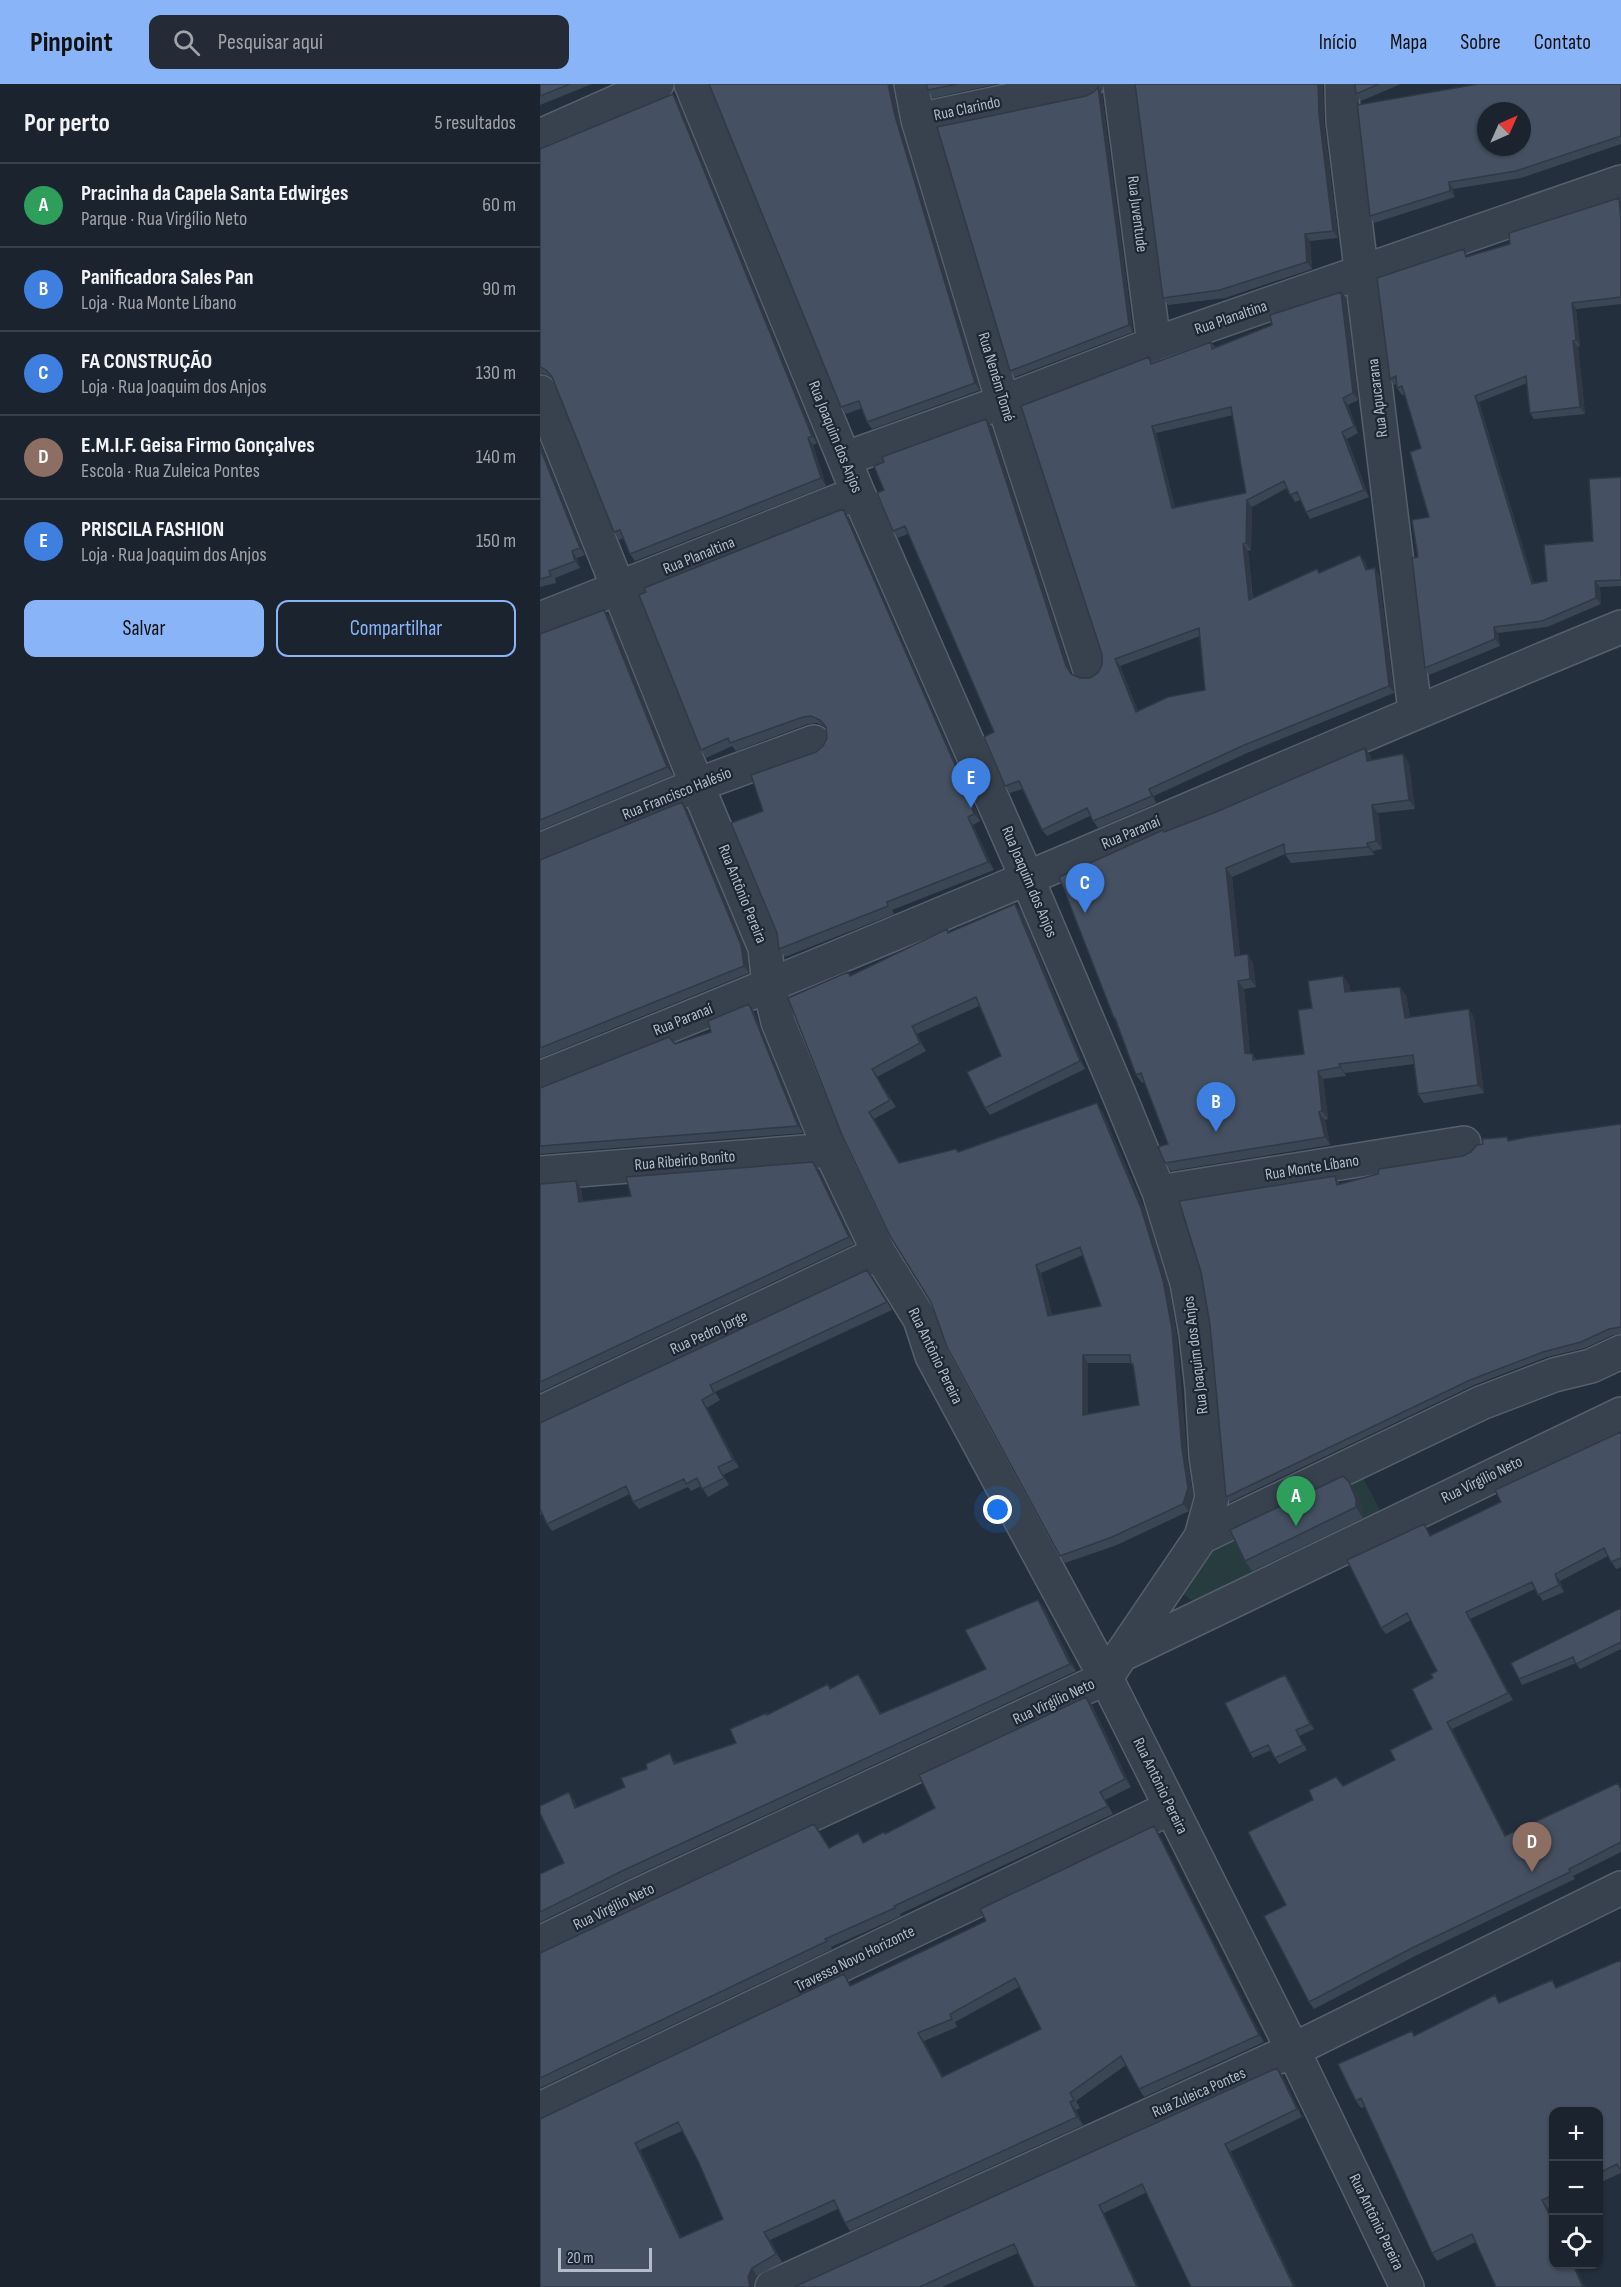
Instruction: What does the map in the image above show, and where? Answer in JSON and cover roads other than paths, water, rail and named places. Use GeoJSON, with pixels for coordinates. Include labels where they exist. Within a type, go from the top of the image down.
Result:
{"type":"FeatureCollection","features":[{"type":"Feature","properties":{"kind":"street"},"geometry":{"type":"LineString","coordinates":[[540,136],[657,84]]}},
{"type":"Feature","properties":{"kind":"street","name":"Rua Joaquim dos Anjos"},"geometry":{"type":"LineString","coordinates":[[691,84],[858,493],[1027,878],[1160,1192],[1187,1283],[1196,1334],[1206,1456],[1212,1497],[1201,1537],[1114,1667]]}},
{"type":"Feature","properties":{"kind":"street","name":"Rua Neném Tomé"},"geometry":{"type":"LineString","coordinates":[[910,84],[918,120],[1003,402],[1089,667]]}},
{"type":"Feature","properties":{"kind":"street","name":"Rua Clarindo"},"geometry":{"type":"LineString","coordinates":[[918,120],[1087,84]]}},
{"type":"Feature","properties":{"kind":"street","name":"Rua Juventude"},"geometry":{"type":"LineString","coordinates":[[1120,84],[1154,344]]}},
{"type":"Feature","properties":{"kind":"street","name":"Rua Apucarana"},"geometry":{"type":"LineString","coordinates":[[1342,84],[1343,121],[1415,711]]}},
{"type":"Feature","properties":{"kind":"street","name":"Rua Planaltina"},"geometry":{"type":"LineString","coordinates":[[844,459],[1003,402],[1154,344],[1621,182]]}},
{"type":"Feature","properties":{"kind":"street","name":"Rua Antônio Pereira"},"geometry":{"type":"LineString","coordinates":[[540,393],[765,948],[769,986],[778,1022],[830,1150],[879,1253],[920,1319],[932,1356],[1114,1667],[1170,1808],[1293,2050],[1407,2287]]}},
{"type":"Feature","properties":{"kind":"street","name":"Rua Planaltina"},"geometry":{"type":"LineString","coordinates":[[540,619],[858,493]]}},
{"type":"Feature","properties":{"kind":"street","name":"Rua Paranaí"},"geometry":{"type":"LineString","coordinates":[[540,1078],[769,986],[1415,711],[1621,627]]}},
{"type":"Feature","properties":{"kind":"street","name":"Rua Francisco Halésio"},"geometry":{"type":"LineString","coordinates":[[540,850],[697,784],[814,742]]}},
{"type":"Feature","properties":{"kind":"street","name":"Rua Monte Líbano"},"geometry":{"type":"LineString","coordinates":[[1160,1192],[1464,1143]]}},
{"type":"Feature","properties":{"kind":"street","name":"Rua Ribeirio Bonito"},"geometry":{"type":"LineString","coordinates":[[540,1173],[830,1150]]}},
{"type":"Feature","properties":{"kind":"street","name":"Rua Pedro Jorge"},"geometry":{"type":"LineString","coordinates":[[540,1413],[879,1253]]}},
{"type":"Feature","properties":{"kind":"street"},"geometry":{"type":"LineString","coordinates":[[1201,1537],[1481,1403],[1554,1375],[1591,1366],[1621,1352]]}},
{"type":"Feature","properties":{"kind":"street","name":"Rua Virgílio Neto"},"geometry":{"type":"LineString","coordinates":[[540,1943],[1114,1667],[1621,1414]]}},
{"type":"Feature","properties":{"kind":"street","name":"Travessa Novo Horizonte"},"geometry":{"type":"LineString","coordinates":[[540,2109],[1170,1808]]}},
{"type":"Feature","properties":{"kind":"street","name":"Rua Zuleica Pontes"},"geometry":{"type":"LineString","coordinates":[[772,2287],[1293,2050],[1621,1888]]}},
{"type":"Feature","properties":{"kind":"place","name":"PRISCILA FASHION"},"geometry":{"type":"Point","coordinates":[971,808]}},
{"type":"Feature","properties":{"kind":"place","name":"FA CONSTRUÇÃO"},"geometry":{"type":"Point","coordinates":[1085,913]}},
{"type":"Feature","properties":{"kind":"place","name":"Panificadora Sales Pan"},"geometry":{"type":"Point","coordinates":[1216,1132]}},
{"type":"Feature","properties":{"kind":"place","name":"Pracinha da Capela Santa Edwirges"},"geometry":{"type":"Point","coordinates":[1296,1526]}},
{"type":"Feature","properties":{"kind":"place","name":"E.M.I.F. Geisa Firmo Gonçalves"},"geometry":{"type":"Point","coordinates":[1532,1872]}}]}
